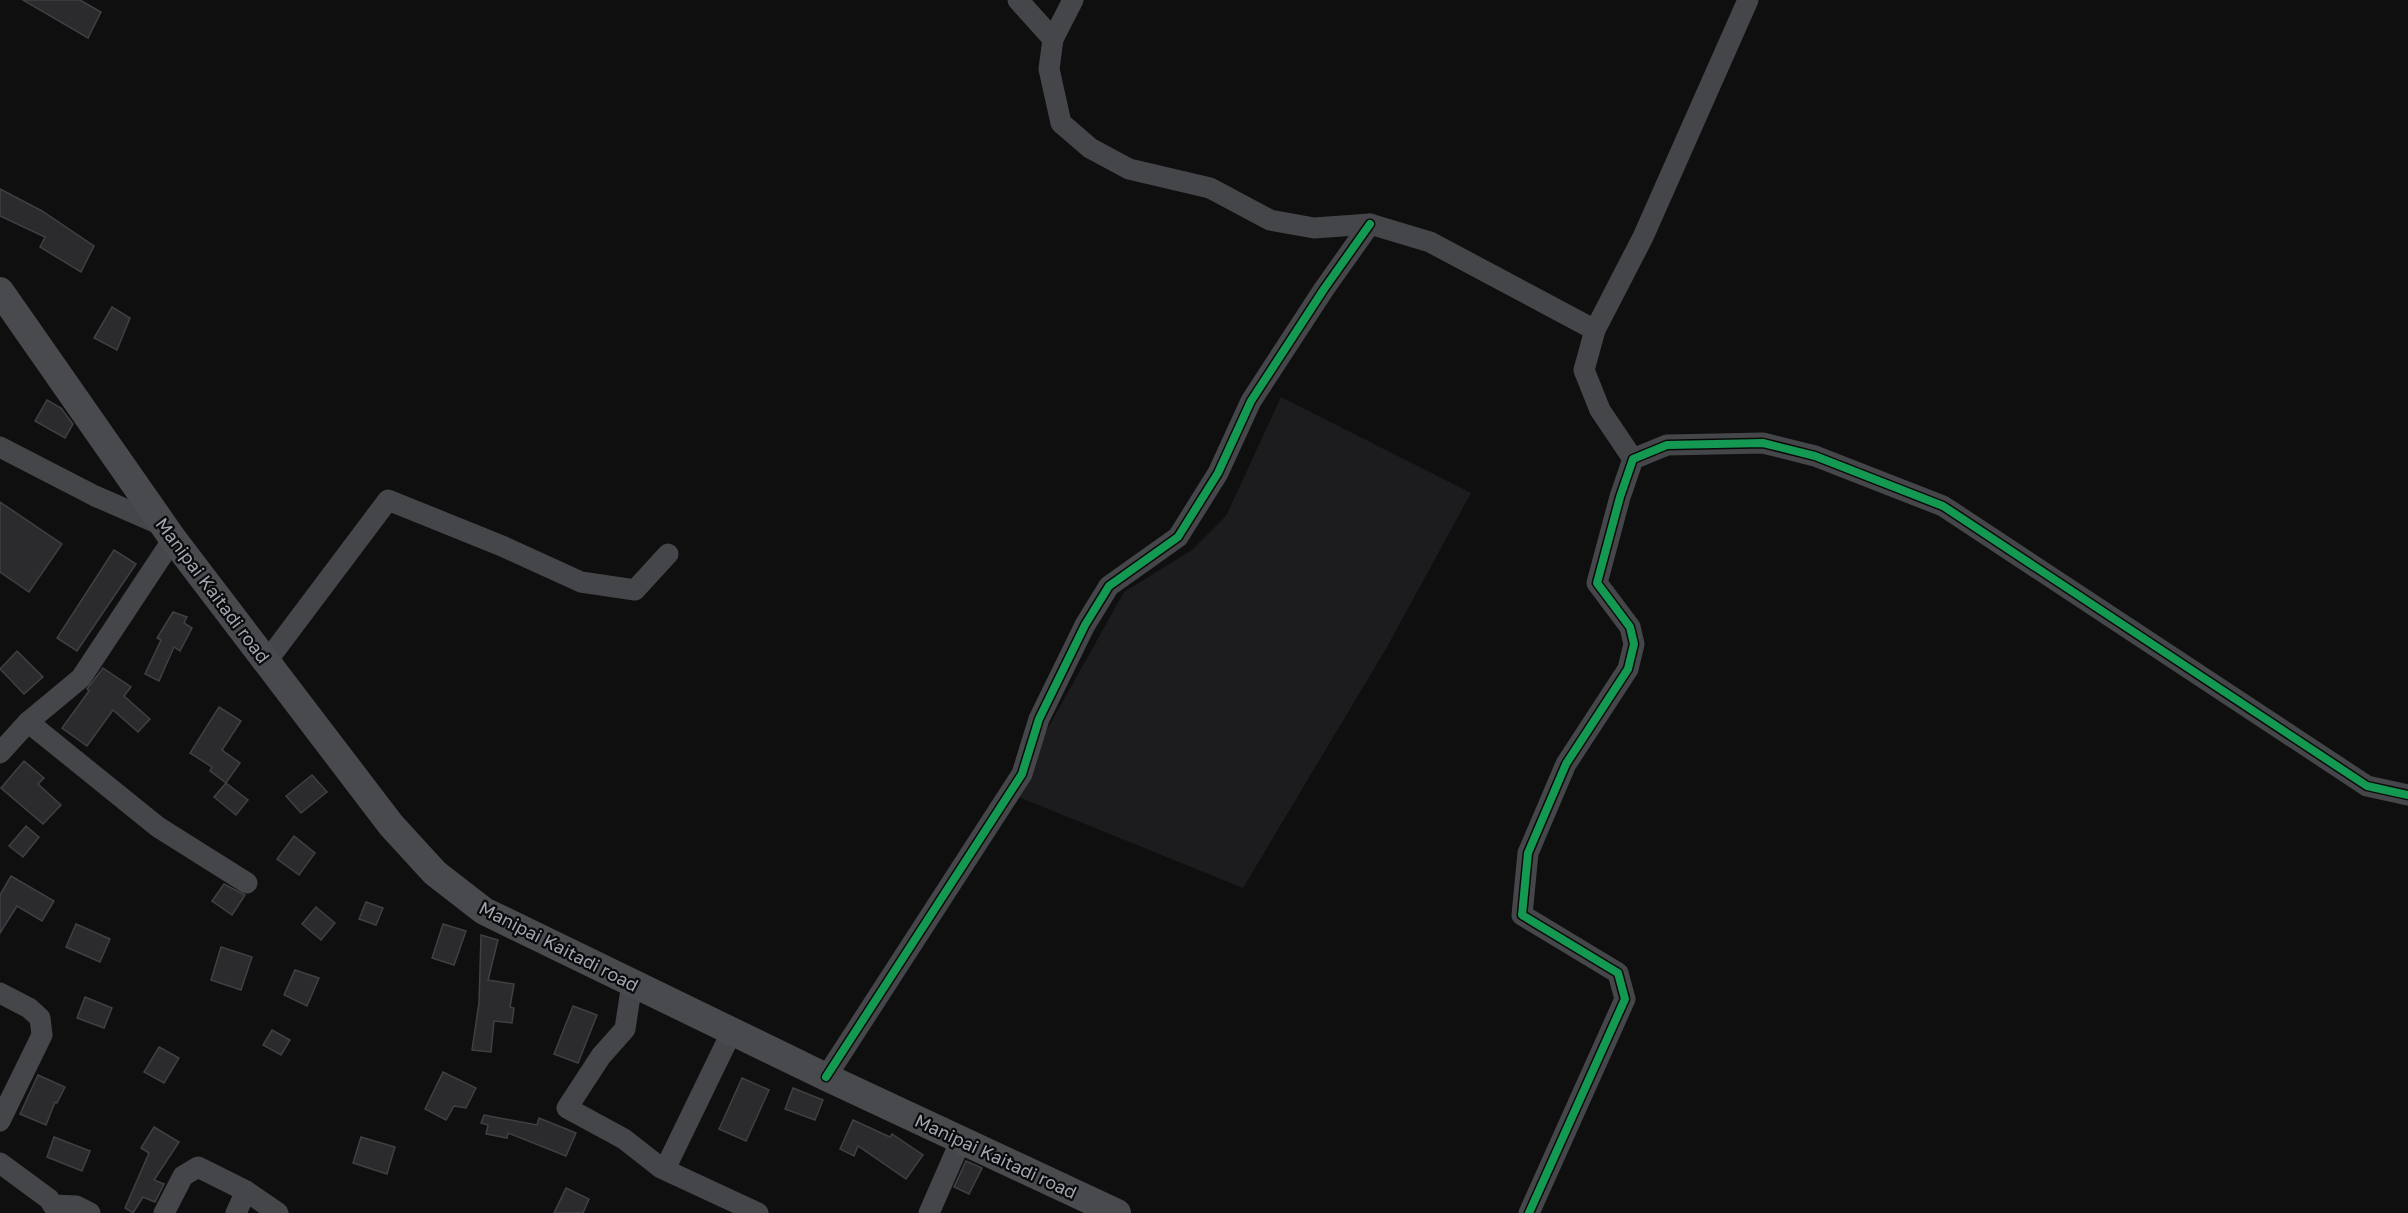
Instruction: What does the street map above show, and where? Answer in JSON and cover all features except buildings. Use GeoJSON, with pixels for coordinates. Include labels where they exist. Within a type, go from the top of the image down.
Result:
{"type":"FeatureCollection","features":[{"type":"Feature","properties":{"kind":"main road","name":"Manipai Kaitadi road"},"geometry":{"type":"LineString","coordinates":[[0,291],[169,533],[391,825],[435,873],[484,911],[826,1077],[1117,1213]]}},
{"type":"Feature","properties":{"kind":"street"},"geometry":{"type":"LineString","coordinates":[[1018,0],[1053,39]]}},
{"type":"Feature","properties":{"kind":"street"},"geometry":{"type":"LineString","coordinates":[[1073,0],[1053,39],[1048,69],[1061,123],[1090,148],[1129,169],[1210,188],[1270,220],[1314,228],[1370,225],[1430,242],[1595,330]]}},
{"type":"Feature","properties":{"kind":"street"},"geometry":{"type":"LineString","coordinates":[[1633,459],[1600,410],[1584,370],[1595,330],[1643,237],[1748,0]]}},
{"type":"Feature","properties":{"kind":"street"},"geometry":{"type":"LineString","coordinates":[[826,1077],[1022,774],[1039,719],[1084,625],[1110,586],[1178,537],[1218,473],[1251,401],[1324,289],[1370,225]]}},
{"type":"Feature","properties":{"kind":"street"},"geometry":{"type":"LineString","coordinates":[[1529,1213],[1626,999],[1618,973],[1522,915],[1528,853],[1566,764],[1628,669],[1634,644],[1630,627],[1597,583],[1620,497],[1633,459],[1667,444],[1763,443],[1815,456],[1943,507],[2367,786],[2408,795]]}},
{"type":"Feature","properties":{"kind":"street"},"geometry":{"type":"LineString","coordinates":[[0,447],[169,533],[81,678],[28,723],[0,753]]}},
{"type":"Feature","properties":{"kind":"street"},"geometry":{"type":"LineString","coordinates":[[267,661],[388,500],[502,546],[581,582],[635,590],[668,554]]}},
{"type":"Feature","properties":{"kind":"street"},"geometry":{"type":"LineString","coordinates":[[28,723],[158,827],[247,883]]}},
{"type":"Feature","properties":{"kind":"street"},"geometry":{"type":"LineString","coordinates":[[632,983],[625,1029],[601,1056],[567,1108],[624,1139],[665,1169],[758,1213]]}},
{"type":"Feature","properties":{"kind":"street"},"geometry":{"type":"LineString","coordinates":[[0,993],[29,1008],[40,1018],[42,1035],[0,1121]]}},
{"type":"Feature","properties":{"kind":"street"},"geometry":{"type":"LineString","coordinates":[[665,1169],[732,1031]]}},
{"type":"Feature","properties":{"kind":"street"},"geometry":{"type":"LineString","coordinates":[[929,1213],[961,1140]]}},
{"type":"Feature","properties":{"kind":"street"},"geometry":{"type":"LineString","coordinates":[[0,1163],[49,1199],[55,1209],[76,1206],[90,1213]]}},
{"type":"Feature","properties":{"kind":"street"},"geometry":{"type":"LineString","coordinates":[[164,1213],[183,1176],[198,1167],[246,1191],[278,1213]]}},
{"type":"Feature","properties":{"kind":"street"},"geometry":{"type":"LineString","coordinates":[[236,1213],[246,1191]]}},
{"type":"Feature","properties":{"kind":"shaded area"},"geometry":{"type":"Polygon","coordinates":[[[1281,397],[1471,493],[1387,647],[1243,888],[1011,794],[1124,592],[1192,550],[1226,516],[1281,397]]]}},
{"type":"Feature","properties":{"kind":"cycle path"},"geometry":{"type":"LineString","coordinates":[[826,1077],[1022,774],[1039,719],[1085,625],[1109,586],[1178,537],[1218,473],[1251,401],[1324,289],[1370,224]]}},
{"type":"Feature","properties":{"kind":"cycle path"},"geometry":{"type":"LineString","coordinates":[[1529,1213],[1625,999],[1618,973],[1522,915],[1528,853],[1566,764],[1628,669],[1634,644],[1630,627],[1597,583],[1620,497],[1633,459],[1667,445],[1763,443],[1815,456],[1943,506],[2367,786],[2408,795]]}}]}
